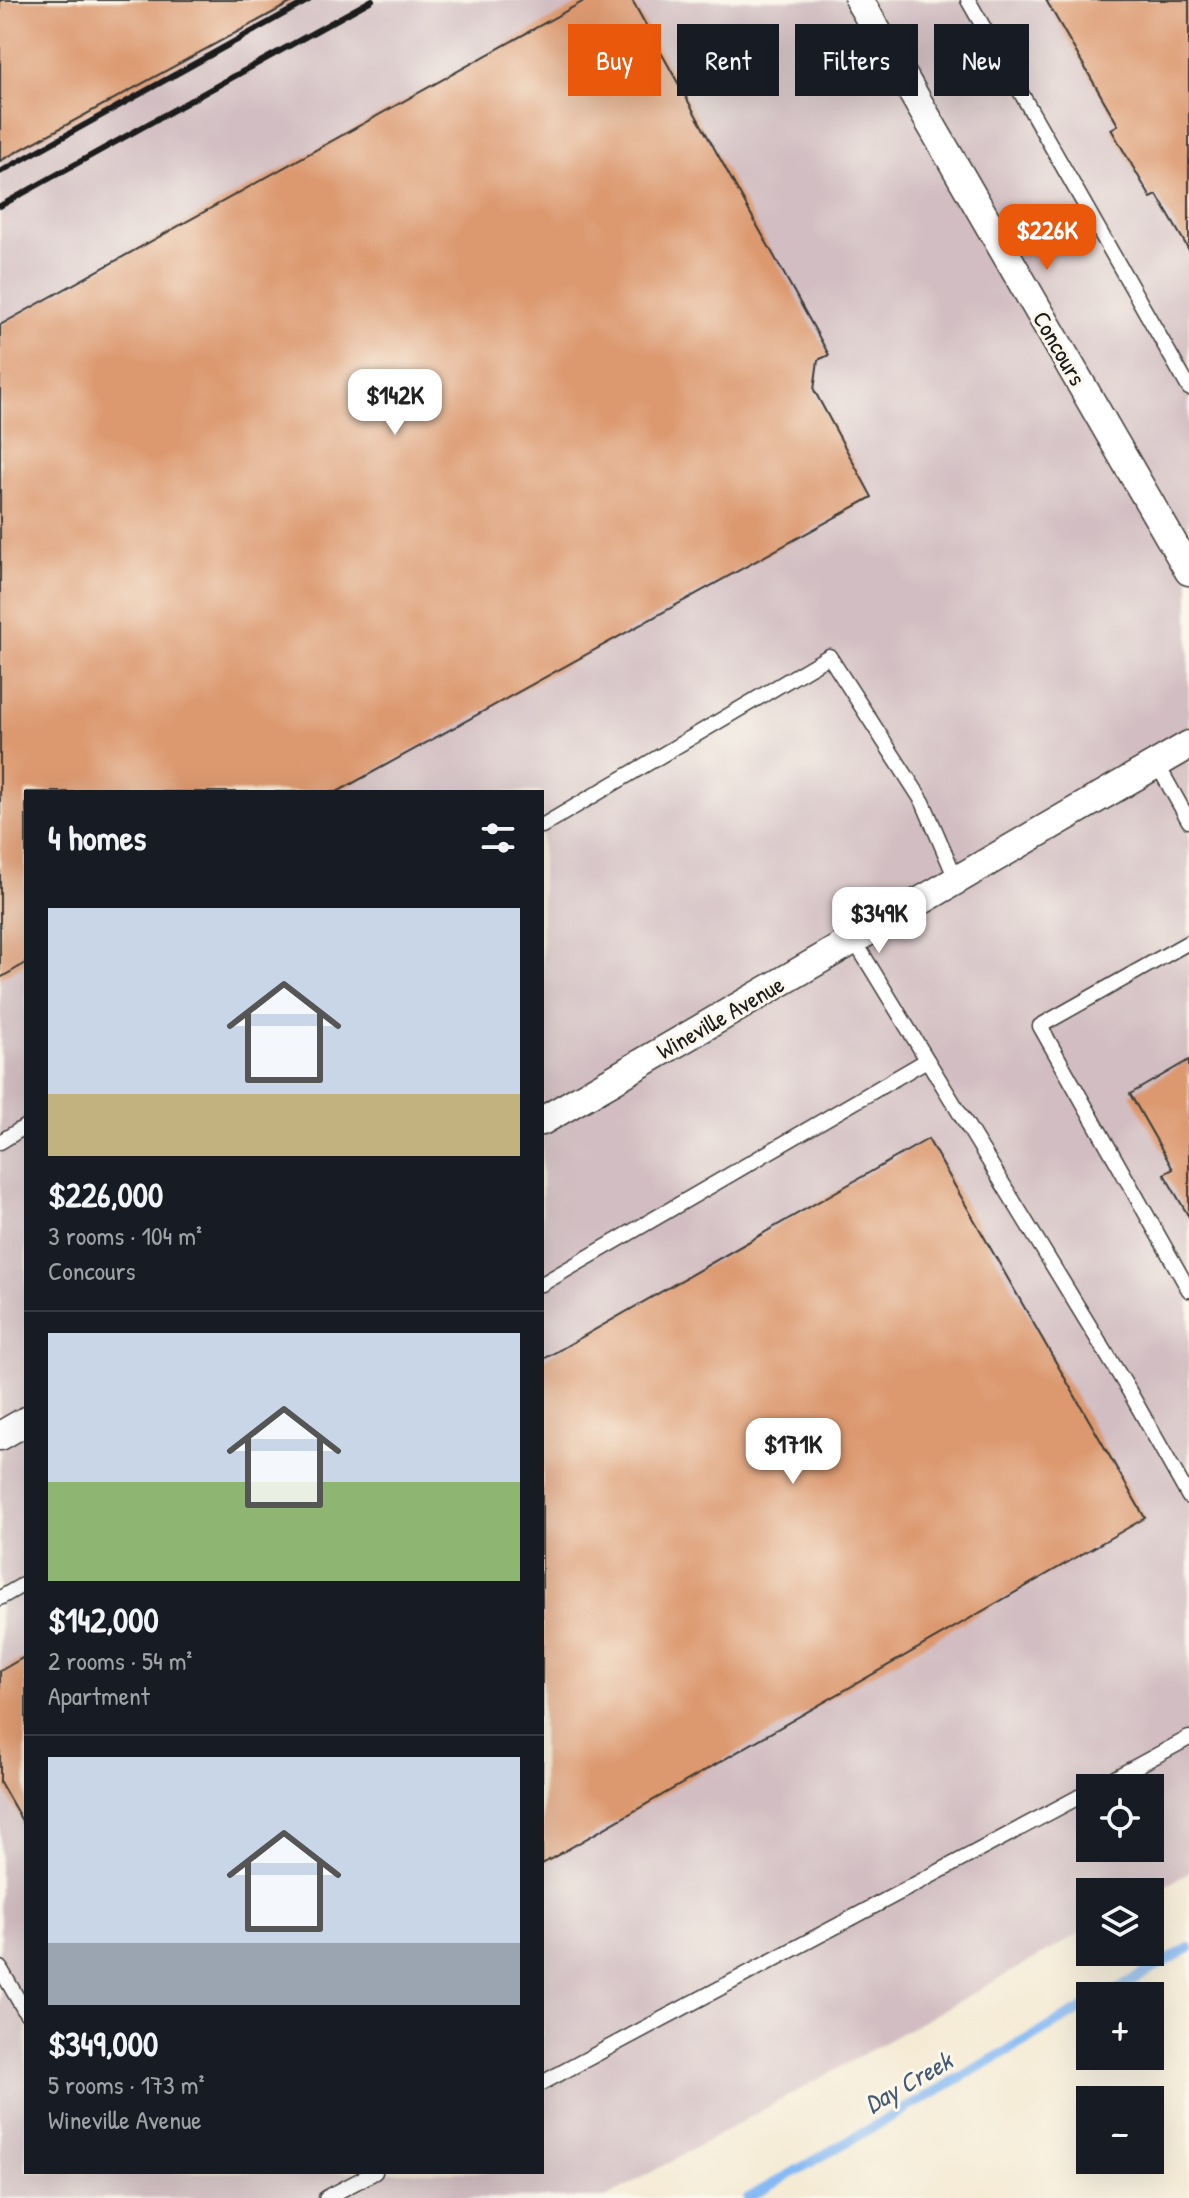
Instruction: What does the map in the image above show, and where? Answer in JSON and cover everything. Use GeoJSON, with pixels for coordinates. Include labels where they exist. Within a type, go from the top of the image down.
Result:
{"type":"FeatureCollection","features":[{"type":"Feature","properties":{"kind":"street","name":"Concours"},"geometry":{"type":"LineString","coordinates":[[859,0],[1189,571]]}},
{"type":"Feature","properties":{"kind":"street","name":"Wineville Avenue"},"geometry":{"type":"LineString","coordinates":[[544,1120],[1189,745]]}},
{"type":"Feature","properties":{"kind":"street"},"geometry":{"type":"LineString","coordinates":[[0,1436],[24,1422]]}},
{"type":"Feature","properties":{"kind":"lane"},"geometry":{"type":"LineString","coordinates":[[968,0],[1189,388]]}},
{"type":"Feature","properties":{"kind":"lane"},"geometry":{"type":"LineString","coordinates":[[544,825],[829,656],[923,802],[956,879]]}},
{"type":"Feature","properties":{"kind":"lane"},"geometry":{"type":"LineString","coordinates":[[1157,764],[1189,821]]}},
{"type":"Feature","properties":{"kind":"lane"},"geometry":{"type":"LineString","coordinates":[[854,940],[1128,1389],[1189,1497]]}},
{"type":"Feature","properties":{"kind":"lane"},"geometry":{"type":"LineString","coordinates":[[1189,942],[1040,1026],[1189,1290]]}},
{"type":"Feature","properties":{"kind":"lane"},"geometry":{"type":"LineString","coordinates":[[544,1283],[927,1060]]}},
{"type":"Feature","properties":{"kind":"lane"},"geometry":{"type":"LineString","coordinates":[[0,1142],[24,1127]]}},
{"type":"Feature","properties":{"kind":"lane"},"geometry":{"type":"LineString","coordinates":[[0,1598],[24,1584]]}},
{"type":"Feature","properties":{"kind":"lane"},"geometry":{"type":"LineString","coordinates":[[1122,1774],[1189,1738]]}},
{"type":"Feature","properties":{"kind":"lane"},"geometry":{"type":"LineString","coordinates":[[544,2082],[1076,1798]]}},
{"type":"Feature","properties":{"kind":"lane"},"geometry":{"type":"LineString","coordinates":[[0,1968],[24,2010]]}},
{"type":"Feature","properties":{"kind":"lane"},"geometry":{"type":"LineString","coordinates":[[326,2198],[371,2174]]}},
{"type":"Feature","properties":{"kind":"shaded area"},"geometry":{"type":"Polygon","coordinates":[[[0,0],[1189,0],[1189,1873],[1164,1886],[1164,1878],[1076,1878],[1076,1936],[605,2198],[0,2198],[0,0]]]}},
{"type":"Feature","properties":{"kind":"building"},"geometry":{"type":"Polygon","coordinates":[[[0,0],[296,0],[0,161],[0,0]]]}},
{"type":"Feature","properties":{"kind":"building"},"geometry":{"type":"Polygon","coordinates":[[[586,0],[632,0],[645,24],[568,24],[568,96],[661,96],[661,52],[677,81],[677,96],[685,96],[829,355],[818,360],[814,390],[872,497],[341,790],[24,790],[24,964],[0,978],[0,325],[586,0]]]}},
{"type":"Feature","properties":{"kind":"building"},"geometry":{"type":"Polygon","coordinates":[[[1046,0],[1189,0],[1189,250],[1157,195],[1151,198],[1111,129],[1118,125],[1046,0]]]}},
{"type":"Feature","properties":{"kind":"building"},"geometry":{"type":"Polygon","coordinates":[[[1189,1060],[1189,1217],[1164,1174],[1173,1169],[1130,1094],[1189,1060]]]}},
{"type":"Feature","properties":{"kind":"building"},"geometry":{"type":"Polygon","coordinates":[[[928,1139],[1145,1518],[544,1863],[544,1359],[928,1139]]]}},
{"type":"Feature","properties":{"kind":"building"},"geometry":{"type":"Polygon","coordinates":[[[24,1657],[24,1824],[0,1782],[0,1671],[24,1657]]]}},
{"type":"Feature","properties":{"kind":"waterway","name":"Day Creek"},"geometry":{"type":"LineString","coordinates":[[1130,1982],[1189,1948]]}},
{"type":"Feature","properties":{"kind":"waterway","name":"Day Creek"},"geometry":{"type":"LineString","coordinates":[[748,2198],[1076,2012]]}},
{"type":"Feature","properties":{"kind":"railway"},"geometry":{"type":"LineString","coordinates":[[0,172],[309,0]]}},
{"type":"Feature","properties":{"kind":"railway"},"geometry":{"type":"LineString","coordinates":[[0,206],[372,0]]}}]}
